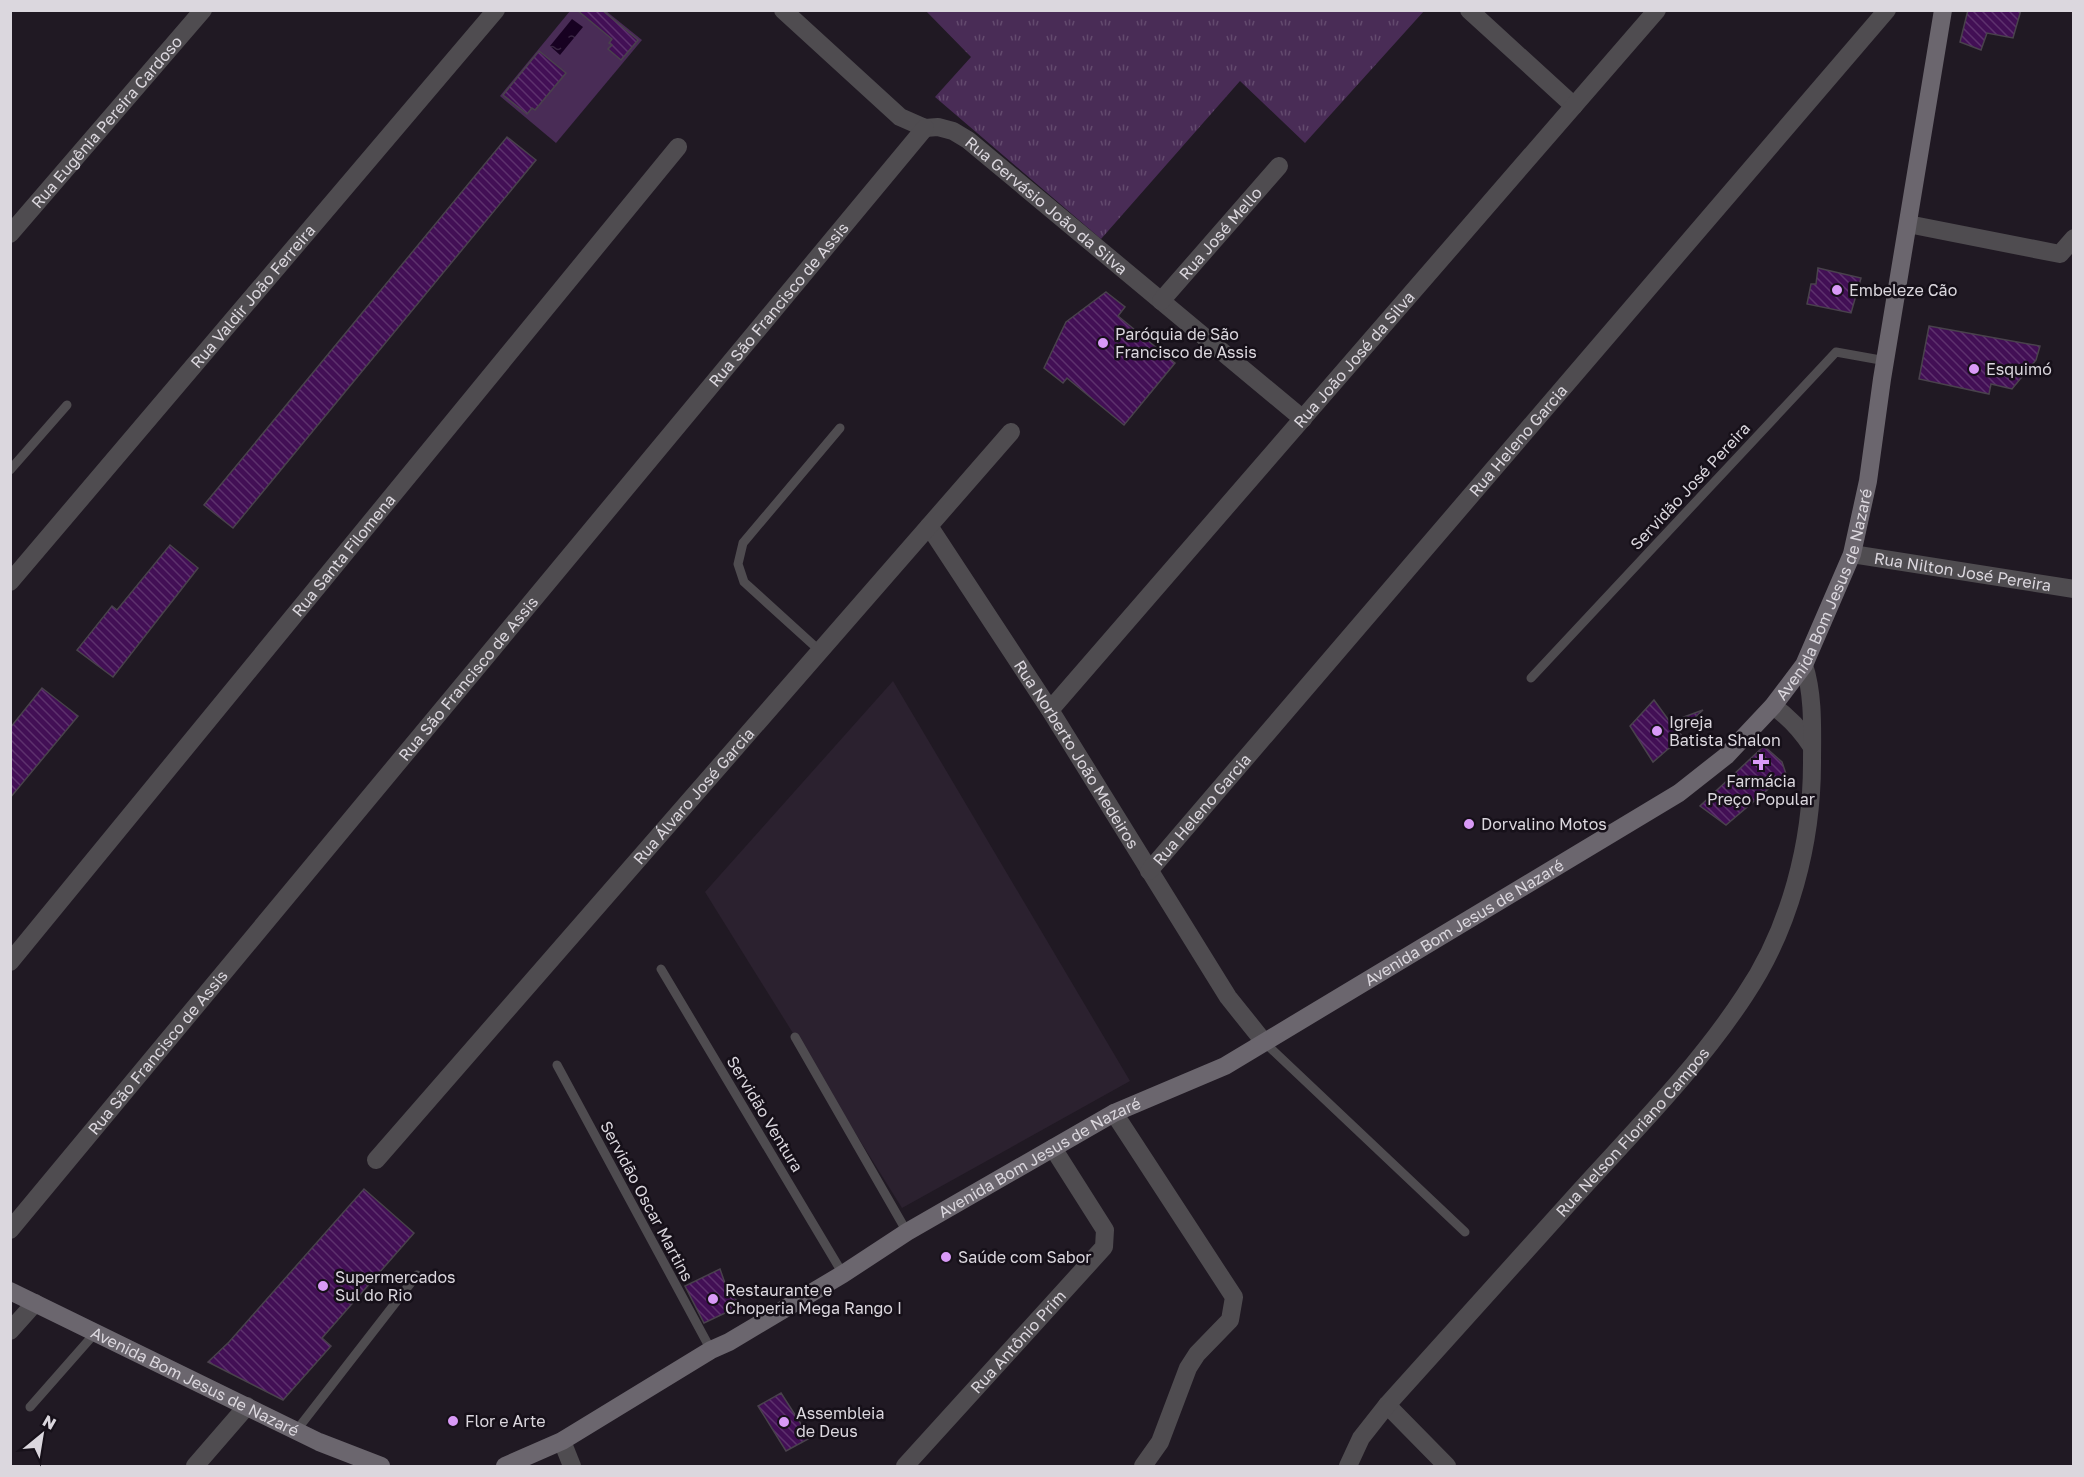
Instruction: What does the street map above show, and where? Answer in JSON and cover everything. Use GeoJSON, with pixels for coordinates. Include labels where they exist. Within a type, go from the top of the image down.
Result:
{"type":"FeatureCollection","features":[{"type":"Feature","properties":{"kind":"main road","name":"Avenida Bom Jesus de Nazaré"},"geometry":{"type":"LineString","coordinates":[[506,1467],[562,1441],[711,1350],[729,1342],[843,1274],[907,1232],[1114,1113],[1225,1066],[1679,793],[1726,756],[1773,706],[1804,664],[1852,554],[1868,481],[1943,10]]}},
{"type":"Feature","properties":{"kind":"main road","name":"Avenida Bom Jesus de Nazaré"},"geometry":{"type":"LineString","coordinates":[[10,1291],[296,1431],[381,1467]]}},
{"type":"Feature","properties":{"kind":"street","name":"Rua Eugênia Pereira Cardoso"},"geometry":{"type":"LineString","coordinates":[[10,234],[203,10]]}},
{"type":"Feature","properties":{"kind":"street","name":"Rua Valdir João Ferreira"},"geometry":{"type":"LineString","coordinates":[[10,582],[496,10]]}},
{"type":"Feature","properties":{"kind":"street","name":"Rua Gervásio João da Silva"},"geometry":{"type":"LineString","coordinates":[[783,10],[900,117],[925,128],[938,127],[953,131],[968,140],[1303,418]]}},
{"type":"Feature","properties":{"kind":"street"},"geometry":{"type":"LineString","coordinates":[[1469,10],[1575,105]]}},
{"type":"Feature","properties":{"kind":"street","name":"Rua João José da Silva"},"geometry":{"type":"LineString","coordinates":[[1050,710],[1657,10]]}},
{"type":"Feature","properties":{"kind":"street","name":"Rua Heleno Garcia"},"geometry":{"type":"LineString","coordinates":[[1149,871],[1887,10]]}},
{"type":"Feature","properties":{"kind":"street","name":"Rua São Francisco de Assis"},"geometry":{"type":"LineString","coordinates":[[10,1230],[925,128]]}},
{"type":"Feature","properties":{"kind":"street","name":"Rua Santa Filomena"},"geometry":{"type":"LineString","coordinates":[[10,962],[678,147]]}},
{"type":"Feature","properties":{"kind":"street","name":"Rua José Mello"},"geometry":{"type":"LineString","coordinates":[[1161,300],[1279,166]]}},
{"type":"Feature","properties":{"kind":"street"},"geometry":{"type":"LineString","coordinates":[[1908,224],[2060,254],[2073,238]]}},
{"type":"Feature","properties":{"kind":"street","name":"Rua Álvaro José Garcia"},"geometry":{"type":"LineString","coordinates":[[376,1160],[1011,432]]}},
{"type":"Feature","properties":{"kind":"street","name":"Rua Norberto João Medeiros"},"geometry":{"type":"LineString","coordinates":[[929,526],[1050,710],[1228,997],[1264,1042]]}},
{"type":"Feature","properties":{"kind":"street","name":"Rua Nilton José Pereira"},"geometry":{"type":"LineString","coordinates":[[1852,554],[2073,589]]}},
{"type":"Feature","properties":{"kind":"street","name":"Rua Nelson Floriano Campos"},"geometry":{"type":"LineString","coordinates":[[1348,1467],[1361,1438],[1387,1405],[1696,1063],[1747,993],[1770,949],[1795,889],[1804,852],[1811,808],[1812,747],[1810,683],[1804,664]]}},
{"type":"Feature","properties":{"kind":"street"},"geometry":{"type":"LineString","coordinates":[[1773,706],[1801,730],[1812,747]]}},
{"type":"Feature","properties":{"kind":"street"},"geometry":{"type":"LineString","coordinates":[[1114,1113],[1234,1298],[1230,1320],[1197,1354],[1188,1368],[1160,1442],[1143,1467]]}},
{"type":"Feature","properties":{"kind":"street","name":"Rua Antônio Prim"},"geometry":{"type":"LineString","coordinates":[[904,1467],[1104,1248],[1105,1230],[1053,1148]]}},
{"type":"Feature","properties":{"kind":"street"},"geometry":{"type":"LineString","coordinates":[[10,1331],[35,1303]]}},
{"type":"Feature","properties":{"kind":"street"},"geometry":{"type":"LineString","coordinates":[[1387,1405],[1447,1467]]}},
{"type":"Feature","properties":{"kind":"street"},"geometry":{"type":"LineString","coordinates":[[195,1467],[247,1406]]}},
{"type":"Feature","properties":{"kind":"street"},"geometry":{"type":"LineString","coordinates":[[562,1441],[572,1467]]}},
{"type":"Feature","properties":{"kind":"lane","name":"Servidão José Pereira"},"geometry":{"type":"LineString","coordinates":[[1531,678],[1836,352],[1886,361]]}},
{"type":"Feature","properties":{"kind":"lane"},"geometry":{"type":"LineString","coordinates":[[10,470],[67,405]]}},
{"type":"Feature","properties":{"kind":"lane"},"geometry":{"type":"LineString","coordinates":[[820,651],[744,582],[738,564],[743,543],[840,428]]}},
{"type":"Feature","properties":{"kind":"lane","name":"Servidão Ventura"},"geometry":{"type":"LineString","coordinates":[[661,969],[843,1274]]}},
{"type":"Feature","properties":{"kind":"lane"},"geometry":{"type":"LineString","coordinates":[[795,1037],[907,1232]]}},
{"type":"Feature","properties":{"kind":"lane"},"geometry":{"type":"LineString","coordinates":[[1264,1042],[1465,1232]]}},
{"type":"Feature","properties":{"kind":"lane","name":"Servidão Oscar Martins"},"geometry":{"type":"LineString","coordinates":[[557,1065],[711,1350]]}},
{"type":"Feature","properties":{"kind":"lane"},"geometry":{"type":"LineString","coordinates":[[296,1431],[417,1275]]}},
{"type":"Feature","properties":{"kind":"lane"},"geometry":{"type":"LineString","coordinates":[[30,1407],[96,1332]]}},
{"type":"Feature","properties":{"kind":"shaded area"},"geometry":{"type":"Polygon","coordinates":[[[893,681],[1130,1081],[902,1208],[705,892],[893,681]]]}},
{"type":"Feature","properties":{"kind":"green space"},"geometry":{"type":"Polygon","coordinates":[[[570,11],[606,11],[642,40],[556,143],[500,96],[570,11]]]}},
{"type":"Feature","properties":{"kind":"green space"},"geometry":{"type":"Polygon","coordinates":[[[926,11],[1424,11],[1305,143],[1240,81],[1101,239],[935,97],[971,57],[926,11]]]}},
{"type":"Feature","properties":{"kind":"water"},"geometry":{"type":"Polygon","coordinates":[[[572,19],[583,27],[560,55],[550,46],[572,19]]]}},
{"type":"Feature","properties":{"kind":"building"},"geometry":{"type":"Polygon","coordinates":[[[577,10],[602,10],[638,40],[621,60],[608,49],[612,45],[609,43],[612,39],[577,10]]]}},
{"type":"Feature","properties":{"kind":"building"},"geometry":{"type":"Polygon","coordinates":[[[1968,10],[2021,10],[2013,38],[1987,33],[1981,50],[1960,42],[1968,10]]]}},
{"type":"Feature","properties":{"kind":"building"},"geometry":{"type":"Polygon","coordinates":[[[539,51],[566,73],[535,110],[532,108],[527,114],[503,95],[539,51]]]}},
{"type":"Feature","properties":{"kind":"building"},"geometry":{"type":"Polygon","coordinates":[[[507,137],[536,160],[233,528],[204,505],[507,137]]]}},
{"type":"Feature","properties":{"kind":"building"},"geometry":{"type":"Polygon","coordinates":[[[1818,268],[1861,278],[1851,313],[1807,304],[1811,284],[1816,284],[1818,268]]]}},
{"type":"Feature","properties":{"kind":"building","name":"Paróquia de São Francisco de Assis"},"geometry":{"type":"Polygon","coordinates":[[[1106,292],[1125,307],[1118,316],[1175,363],[1124,425],[1067,378],[1063,383],[1044,368],[1066,322],[1106,292]]]}},
{"type":"Feature","properties":{"kind":"building","name":"Esquimó"},"geometry":{"type":"Polygon","coordinates":[[[1929,326],[2040,346],[2036,360],[2012,389],[1991,384],[1989,394],[1919,379],[1929,326]]]}},
{"type":"Feature","properties":{"kind":"building"},"geometry":{"type":"Polygon","coordinates":[[[170,545],[198,568],[113,677],[77,650],[112,606],[117,610],[170,545]]]}},
{"type":"Feature","properties":{"kind":"building"},"geometry":{"type":"Polygon","coordinates":[[[42,688],[78,716],[10,798],[10,728],[42,688]]]}},
{"type":"Feature","properties":{"kind":"building","name":"Igreja Batista Shalon"},"geometry":{"type":"Polygon","coordinates":[[[1654,700],[1670,722],[1703,710],[1679,732],[1685,740],[1668,749],[1653,762],[1630,726],[1654,700]]]}},
{"type":"Feature","properties":{"kind":"building"},"geometry":{"type":"Polygon","coordinates":[[[1764,746],[1782,762],[1786,774],[1726,825],[1700,806],[1764,746]]]}},
{"type":"Feature","properties":{"kind":"building","name":"Supermercados Sul do Rio"},"geometry":{"type":"Polygon","coordinates":[[[364,1189],[414,1233],[322,1338],[331,1346],[283,1400],[208,1362],[229,1342],[364,1189]]]}},
{"type":"Feature","properties":{"kind":"building","name":"Restaurante e Choperia Mega Rango I"},"geometry":{"type":"Polygon","coordinates":[[[720,1269],[728,1292],[742,1305],[704,1323],[685,1286],[720,1269]]]}},
{"type":"Feature","properties":{"kind":"building","name":"Assembleia de Deus"},"geometry":{"type":"Polygon","coordinates":[[[781,1393],[810,1438],[786,1451],[758,1406],[781,1393]]]}},
{"type":"Feature","properties":{"kind":"place","name":"Embeleze Cão"},"geometry":{"type":"Point","coordinates":[1837,290]}},
{"type":"Feature","properties":{"kind":"place","name":"Paróquia de São Francisco de Assis"},"geometry":{"type":"Point","coordinates":[1103,343]}},
{"type":"Feature","properties":{"kind":"place","name":"Esquimó"},"geometry":{"type":"Point","coordinates":[1974,369]}},
{"type":"Feature","properties":{"kind":"place","name":"Igreja Batista Shalon"},"geometry":{"type":"Point","coordinates":[1657,731]}},
{"type":"Feature","properties":{"kind":"place","name":"Farmácia Preço Popular"},"geometry":{"type":"Point","coordinates":[1761,762]}},
{"type":"Feature","properties":{"kind":"place","name":"Dorvalino Motos"},"geometry":{"type":"Point","coordinates":[1469,824]}},
{"type":"Feature","properties":{"kind":"place","name":"Saúde com Sabor"},"geometry":{"type":"Point","coordinates":[946,1257]}},
{"type":"Feature","properties":{"kind":"place","name":"Supermercados Sul do Rio"},"geometry":{"type":"Point","coordinates":[323,1286]}},
{"type":"Feature","properties":{"kind":"place","name":"Restaurante e Choperia Mega Rango I"},"geometry":{"type":"Point","coordinates":[713,1299]}},
{"type":"Feature","properties":{"kind":"place","name":"Flor e Arte"},"geometry":{"type":"Point","coordinates":[453,1421]}},
{"type":"Feature","properties":{"kind":"place","name":"Assembleia de Deus"},"geometry":{"type":"Point","coordinates":[784,1422]}}]}
